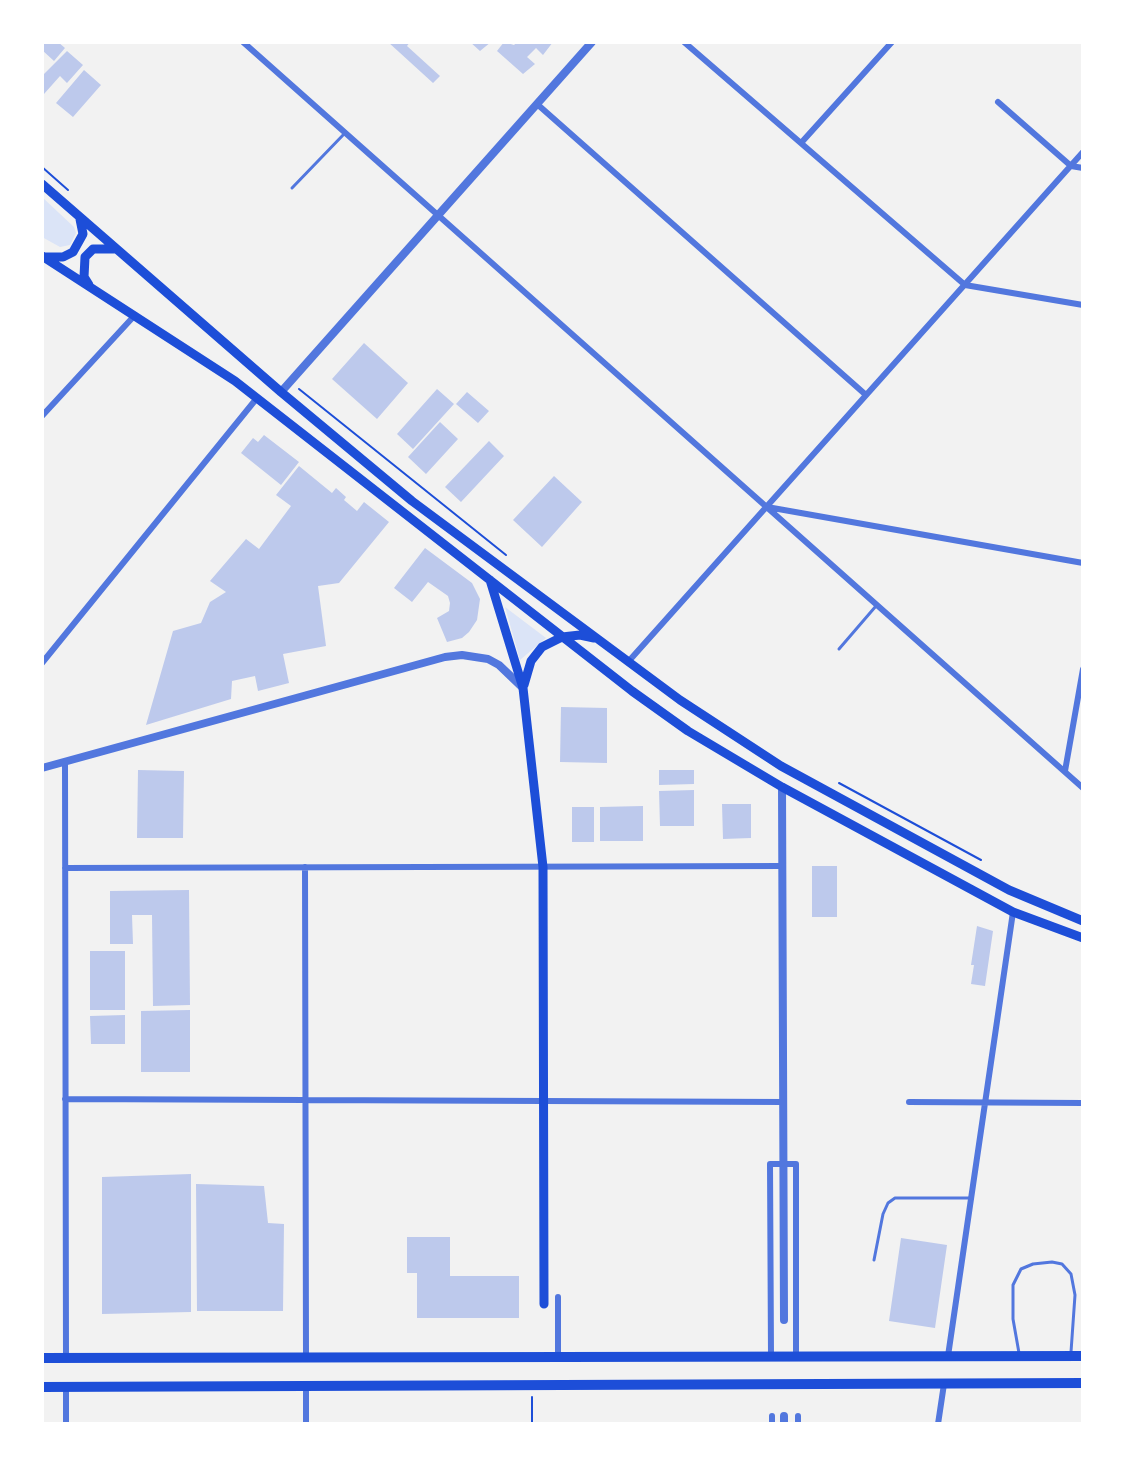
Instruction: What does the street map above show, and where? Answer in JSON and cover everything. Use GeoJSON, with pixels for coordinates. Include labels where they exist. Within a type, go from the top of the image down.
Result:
{"type":"FeatureCollection","features":[{"type":"Feature","properties":{"kind":"highway"},"geometry":{"type":"LineString","coordinates":[[42,1358],[1083,1356]]}},
{"type":"Feature","properties":{"kind":"highway"},"geometry":{"type":"LineString","coordinates":[[42,1387],[1083,1383]]}},
{"type":"Feature","properties":{"kind":"main road"},"geometry":{"type":"LineString","coordinates":[[42,184],[281,392],[412,501],[718,726],[781,766],[1009,890],[1083,921]]}},
{"type":"Feature","properties":{"kind":"main road"},"geometry":{"type":"LineString","coordinates":[[42,256],[63,257],[73,252],[83,234],[83,223],[77,214]]}},
{"type":"Feature","properties":{"kind":"main road"},"geometry":{"type":"LineString","coordinates":[[92,288],[84,277],[85,257],[93,249],[116,249]]}},
{"type":"Feature","properties":{"kind":"main road"},"geometry":{"type":"LineString","coordinates":[[42,256],[218,369],[667,717],[782,787],[1013,912],[1083,938]]}},
{"type":"Feature","properties":{"kind":"main road"},"geometry":{"type":"LineString","coordinates":[[490,580],[523,688],[543,867],[544,1304]]}},
{"type":"Feature","properties":{"kind":"main road"},"geometry":{"type":"LineString","coordinates":[[523,688],[527,671],[542,647],[562,637],[580,635],[597,639]]}},
{"type":"Feature","properties":{"kind":"main road"},"geometry":{"type":"LineString","coordinates":[[781,766],[782,787]]}},
{"type":"Feature","properties":{"kind":"street"},"geometry":{"type":"LineString","coordinates":[[243,42],[1083,788]]}},
{"type":"Feature","properties":{"kind":"street"},"geometry":{"type":"LineString","coordinates":[[281,392],[592,42]]}},
{"type":"Feature","properties":{"kind":"street"},"geometry":{"type":"LineString","coordinates":[[684,42],[965,285],[1083,305]]}},
{"type":"Feature","properties":{"kind":"street"},"geometry":{"type":"LineString","coordinates":[[801,143],[892,42]]}},
{"type":"Feature","properties":{"kind":"street"},"geometry":{"type":"LineString","coordinates":[[998,102],[1071,166],[1083,168]]}},
{"type":"Feature","properties":{"kind":"street"},"geometry":{"type":"LineString","coordinates":[[537,104],[866,395]]}},
{"type":"Feature","properties":{"kind":"street"},"geometry":{"type":"LineString","coordinates":[[628,662],[1083,152]]}},
{"type":"Feature","properties":{"kind":"street"},"geometry":{"type":"LineString","coordinates":[[42,416],[135,315]]}},
{"type":"Feature","properties":{"kind":"street"},"geometry":{"type":"LineString","coordinates":[[42,663],[257,398]]}},
{"type":"Feature","properties":{"kind":"street"},"geometry":{"type":"LineString","coordinates":[[767,507],[1083,563]]}},
{"type":"Feature","properties":{"kind":"street"},"geometry":{"type":"LineString","coordinates":[[42,768],[445,657],[462,655],[488,659],[523,688]]}},
{"type":"Feature","properties":{"kind":"street"},"geometry":{"type":"LineString","coordinates":[[1065,771],[1083,669]]}},
{"type":"Feature","properties":{"kind":"street"},"geometry":{"type":"LineString","coordinates":[[65,762],[66,1358]]}},
{"type":"Feature","properties":{"kind":"street"},"geometry":{"type":"LineString","coordinates":[[782,787],[784,1320]]}},
{"type":"Feature","properties":{"kind":"street"},"geometry":{"type":"LineString","coordinates":[[65,868],[782,866]]}},
{"type":"Feature","properties":{"kind":"street"},"geometry":{"type":"LineString","coordinates":[[305,867],[306,1357]]}},
{"type":"Feature","properties":{"kind":"street"},"geometry":{"type":"LineString","coordinates":[[948,1356],[1013,912]]}},
{"type":"Feature","properties":{"kind":"street"},"geometry":{"type":"LineString","coordinates":[[65,1099],[783,1102]]}},
{"type":"Feature","properties":{"kind":"street"},"geometry":{"type":"LineString","coordinates":[[909,1102],[1083,1103]]}},
{"type":"Feature","properties":{"kind":"street"},"geometry":{"type":"LineString","coordinates":[[771,1356],[770,1164],[796,1164],[796,1356]]}},
{"type":"Feature","properties":{"kind":"street"},"geometry":{"type":"LineString","coordinates":[[558,1297],[558,1357]]}},
{"type":"Feature","properties":{"kind":"street"},"geometry":{"type":"LineString","coordinates":[[938,1424],[944,1383]]}},
{"type":"Feature","properties":{"kind":"street"},"geometry":{"type":"LineString","coordinates":[[306,1386],[306,1424]]}},
{"type":"Feature","properties":{"kind":"street"},"geometry":{"type":"LineString","coordinates":[[66,1387],[66,1424]]}},
{"type":"Feature","properties":{"kind":"street"},"geometry":{"type":"LineString","coordinates":[[772,1416],[772,1424]]}},
{"type":"Feature","properties":{"kind":"lane"},"geometry":{"type":"LineString","coordinates":[[292,188],[345,133]]}},
{"type":"Feature","properties":{"kind":"lane"},"geometry":{"type":"LineString","coordinates":[[839,649],[877,605]]}},
{"type":"Feature","properties":{"kind":"lane"},"geometry":{"type":"LineString","coordinates":[[874,1260],[883,1214],[888,1203],[895,1198],[971,1198]]}},
{"type":"Feature","properties":{"kind":"lane"},"geometry":{"type":"LineString","coordinates":[[1019,1356],[1013,1319],[1013,1285],[1021,1269],[1052,1262],[1062,1264],[1071,1274],[1075,1295],[1071,1356]]}},
{"type":"Feature","properties":{"kind":"path"},"geometry":{"type":"LineString","coordinates":[[300,390],[504,554]]}},
{"type":"Feature","properties":{"kind":"path"},"geometry":{"type":"LineString","coordinates":[[828,778],[988,865]]}},
{"type":"Feature","properties":{"kind":"path"},"geometry":{"type":"LineString","coordinates":[[532,1385],[532,1424]]}},
{"type":"Feature","properties":{"kind":"shaded area"},"geometry":{"type":"Polygon","coordinates":[[[42,197],[74,227],[76,233],[70,245],[60,247],[42,237],[42,197]]]}},
{"type":"Feature","properties":{"kind":"shaded area"},"geometry":{"type":"Polygon","coordinates":[[[505,607],[546,638],[520,660],[505,607]]]}},
{"type":"Feature","properties":{"kind":"building"},"geometry":{"type":"Polygon","coordinates":[[[42,42],[58,42],[65,48],[54,61],[42,50],[42,42]]]}},
{"type":"Feature","properties":{"kind":"building"},"geometry":{"type":"Polygon","coordinates":[[[388,42],[410,42],[407,46],[440,76],[433,83],[388,42]]]}},
{"type":"Feature","properties":{"kind":"building"},"geometry":{"type":"Polygon","coordinates":[[[470,42],[491,42],[480,51],[470,42]]]}},
{"type":"Feature","properties":{"kind":"building"},"geometry":{"type":"Polygon","coordinates":[[[504,42],[514,45],[517,42],[553,42],[543,55],[536,48],[527,57],[535,64],[523,74],[497,51],[504,42]]]}},
{"type":"Feature","properties":{"kind":"building"},"geometry":{"type":"Polygon","coordinates":[[[67,51],[83,65],[67,83],[60,76],[44,94],[42,76],[67,51]]]}},
{"type":"Feature","properties":{"kind":"building"},"geometry":{"type":"Polygon","coordinates":[[[84,70],[101,85],[73,117],[56,103],[84,70]]]}},
{"type":"Feature","properties":{"kind":"building"},"geometry":{"type":"Polygon","coordinates":[[[364,343],[408,383],[377,419],[332,379],[364,343]]]}},
{"type":"Feature","properties":{"kind":"building"},"geometry":{"type":"Polygon","coordinates":[[[437,389],[454,404],[413,449],[397,434],[437,389]]]}},
{"type":"Feature","properties":{"kind":"building"},"geometry":{"type":"Polygon","coordinates":[[[467,392],[489,411],[478,423],[456,404],[467,392]]]}},
{"type":"Feature","properties":{"kind":"building"},"geometry":{"type":"Polygon","coordinates":[[[440,422],[458,439],[426,474],[408,457],[440,422]]]}},
{"type":"Feature","properties":{"kind":"building"},"geometry":{"type":"Polygon","coordinates":[[[264,435],[299,462],[281,485],[241,453],[253,438],[258,442],[264,435]]]}},
{"type":"Feature","properties":{"kind":"building"},"geometry":{"type":"Polygon","coordinates":[[[489,441],[504,456],[461,502],[445,487],[489,441]]]}},
{"type":"Feature","properties":{"kind":"building"},"geometry":{"type":"Polygon","coordinates":[[[299,466],[332,493],[336,488],[357,511],[364,502],[389,522],[339,583],[318,586],[326,646],[283,654],[289,683],[258,691],[255,676],[232,681],[231,699],[146,725],[173,631],[201,623],[210,602],[226,592],[210,581],[246,539],[259,549],[291,506],[276,495],[299,466]]]}},
{"type":"Feature","properties":{"kind":"building"},"geometry":{"type":"Polygon","coordinates":[[[554,476],[582,502],[542,547],[513,520],[554,476]]]}},
{"type":"Feature","properties":{"kind":"building"},"geometry":{"type":"Polygon","coordinates":[[[425,548],[472,583],[480,599],[477,620],[462,638],[447,642],[437,618],[449,611],[448,596],[428,582],[412,602],[394,588],[425,548]]]}},
{"type":"Feature","properties":{"kind":"building"},"geometry":{"type":"Polygon","coordinates":[[[561,707],[607,708],[607,763],[560,762],[561,707]]]}},
{"type":"Feature","properties":{"kind":"building"},"geometry":{"type":"Polygon","coordinates":[[[138,770],[184,771],[183,838],[137,838],[138,770]]]}},
{"type":"Feature","properties":{"kind":"building"},"geometry":{"type":"Polygon","coordinates":[[[659,770],[694,770],[694,784],[659,785],[659,770]]]}},
{"type":"Feature","properties":{"kind":"building"},"geometry":{"type":"Polygon","coordinates":[[[694,790],[694,826],[660,826],[659,791],[694,790]]]}},
{"type":"Feature","properties":{"kind":"building"},"geometry":{"type":"Polygon","coordinates":[[[722,804],[751,804],[751,838],[723,839],[722,804]]]}},
{"type":"Feature","properties":{"kind":"building"},"geometry":{"type":"Polygon","coordinates":[[[643,806],[643,841],[600,841],[600,807],[643,806]]]}},
{"type":"Feature","properties":{"kind":"building"},"geometry":{"type":"Polygon","coordinates":[[[572,807],[594,807],[594,842],[572,842],[572,807]]]}},
{"type":"Feature","properties":{"kind":"building"},"geometry":{"type":"Polygon","coordinates":[[[812,866],[837,866],[837,917],[812,917],[812,866]]]}},
{"type":"Feature","properties":{"kind":"building"},"geometry":{"type":"Polygon","coordinates":[[[189,890],[190,1005],[153,1006],[152,915],[132,915],[133,944],[110,944],[110,891],[189,890]]]}},
{"type":"Feature","properties":{"kind":"building"},"geometry":{"type":"Polygon","coordinates":[[[977,926],[993,931],[985,986],[971,984],[977,926]]]}},
{"type":"Feature","properties":{"kind":"building"},"geometry":{"type":"Polygon","coordinates":[[[90,951],[125,951],[125,1010],[90,1010],[90,951]]]}},
{"type":"Feature","properties":{"kind":"building"},"geometry":{"type":"Polygon","coordinates":[[[190,1010],[190,1072],[141,1072],[141,1011],[190,1010]]]}},
{"type":"Feature","properties":{"kind":"building"},"geometry":{"type":"Polygon","coordinates":[[[125,1015],[125,1044],[91,1044],[90,1016],[125,1015]]]}},
{"type":"Feature","properties":{"kind":"building"},"geometry":{"type":"Polygon","coordinates":[[[191,1174],[191,1312],[102,1314],[102,1177],[191,1174]]]}},
{"type":"Feature","properties":{"kind":"building"},"geometry":{"type":"Polygon","coordinates":[[[196,1184],[264,1186],[268,1223],[284,1224],[283,1311],[197,1311],[196,1184]]]}},
{"type":"Feature","properties":{"kind":"building"},"geometry":{"type":"Polygon","coordinates":[[[407,1237],[450,1237],[450,1276],[519,1276],[519,1318],[417,1318],[417,1273],[407,1273],[407,1237]]]}},
{"type":"Feature","properties":{"kind":"building"},"geometry":{"type":"Polygon","coordinates":[[[901,1238],[947,1245],[935,1328],[889,1321],[901,1238]]]}}]}
